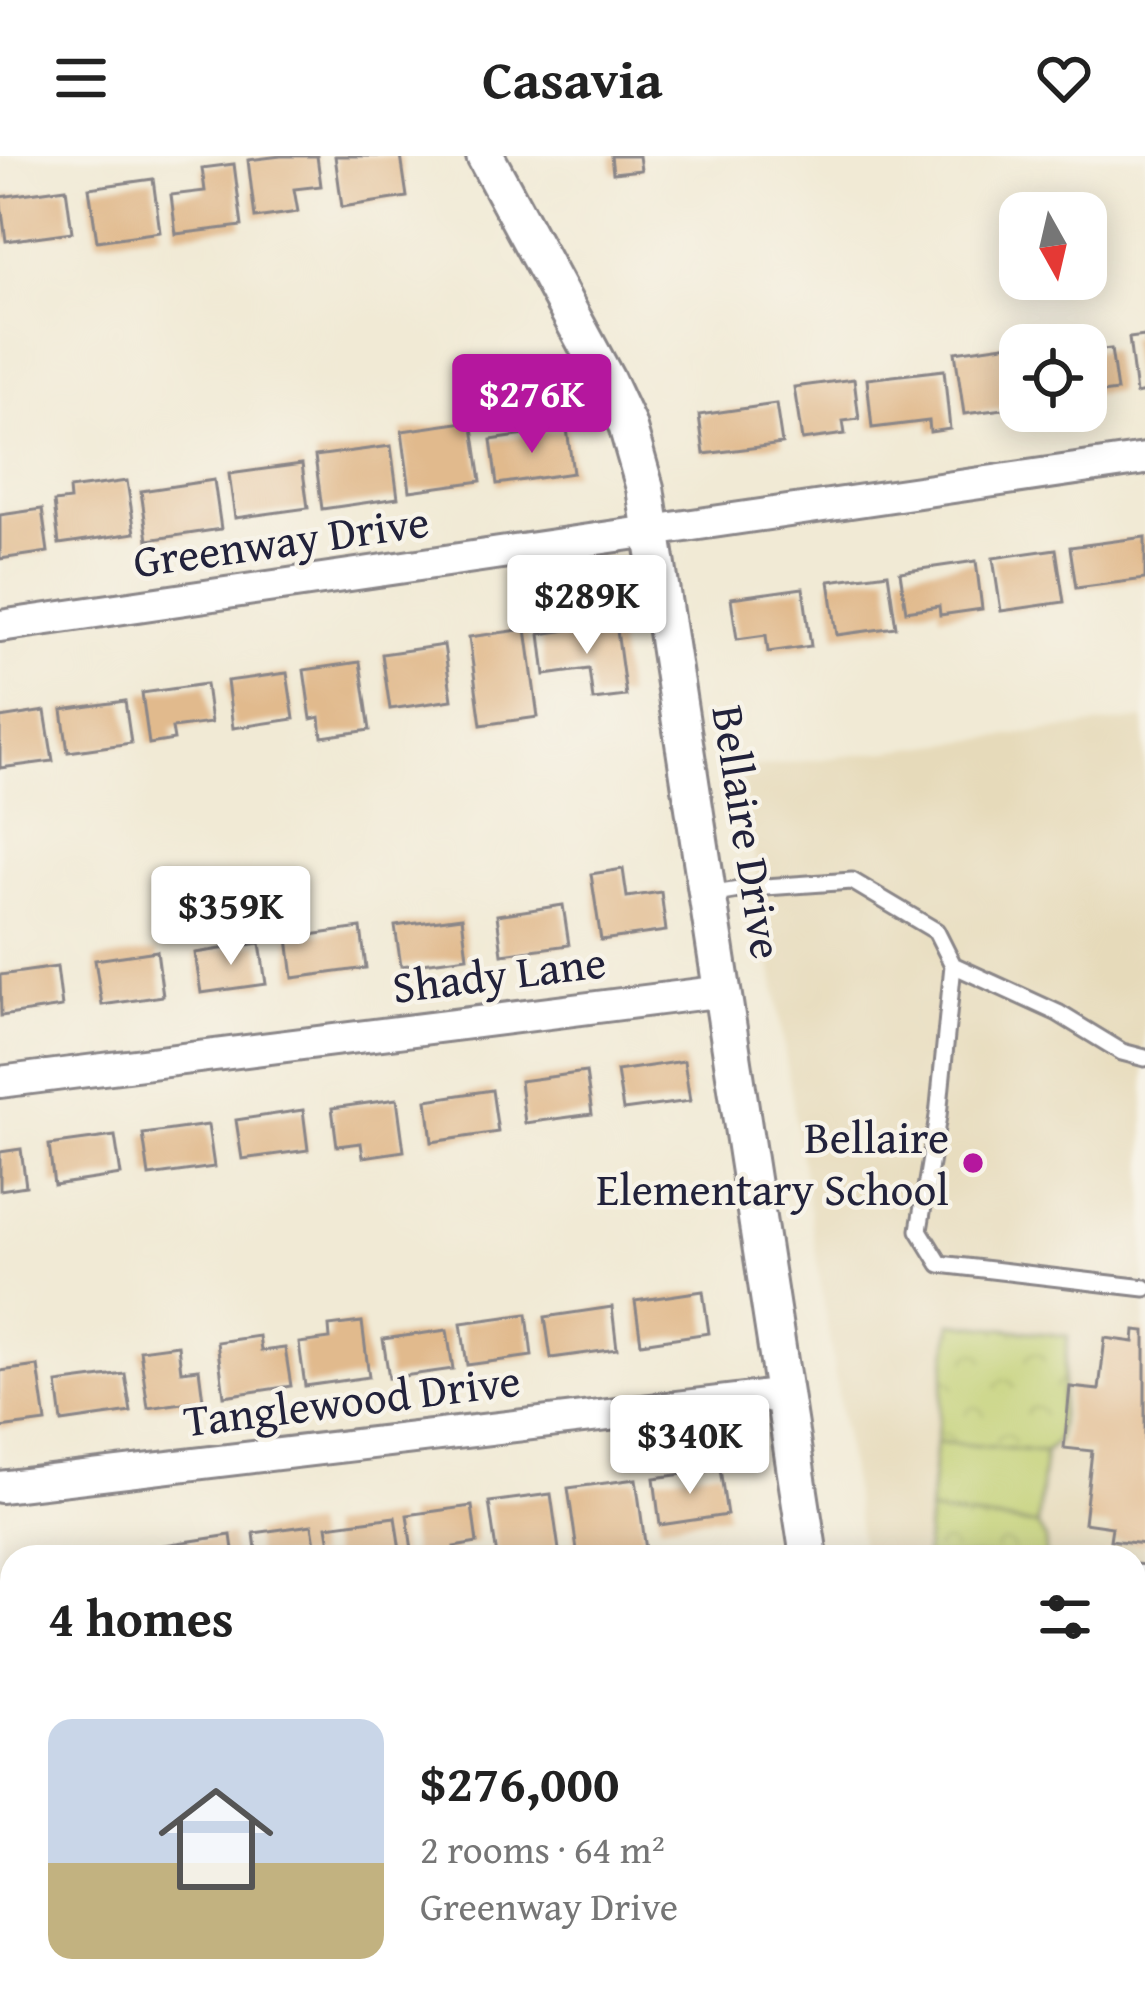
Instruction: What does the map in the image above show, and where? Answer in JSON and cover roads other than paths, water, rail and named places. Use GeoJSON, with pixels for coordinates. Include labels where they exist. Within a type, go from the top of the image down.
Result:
{"type":"FeatureCollection","features":[{"type":"Feature","properties":{"kind":"street","name":"Bellaire Drive"},"geometry":{"type":"LineString","coordinates":[[485,156],[606,380],[627,425],[646,488],[807,1545]]}},
{"type":"Feature","properties":{"kind":"street","name":"Greenway Drive"},"geometry":{"type":"LineString","coordinates":[[0,626],[1145,459]]}},
{"type":"Feature","properties":{"kind":"street","name":"Shady Lane"},"geometry":{"type":"LineString","coordinates":[[0,1082],[724,991]]}},
{"type":"Feature","properties":{"kind":"street","name":"Tanglewood Drive"},"geometry":{"type":"LineString","coordinates":[[0,1487],[785,1394]]}},
{"type":"Feature","properties":{"kind":"lane"},"geometry":{"type":"LineString","coordinates":[[710,895],[852,881],[936,931],[953,965],[938,1116],[919,1230],[940,1264],[1145,1288]]}},
{"type":"Feature","properties":{"kind":"lane"},"geometry":{"type":"LineString","coordinates":[[953,965],[1058,1013],[1122,1052],[1145,1058]]}},
{"type":"Feature","properties":{"kind":"place","name":"Bellaire Elementary School"},"geometry":{"type":"Point","coordinates":[973,1163]}}]}
